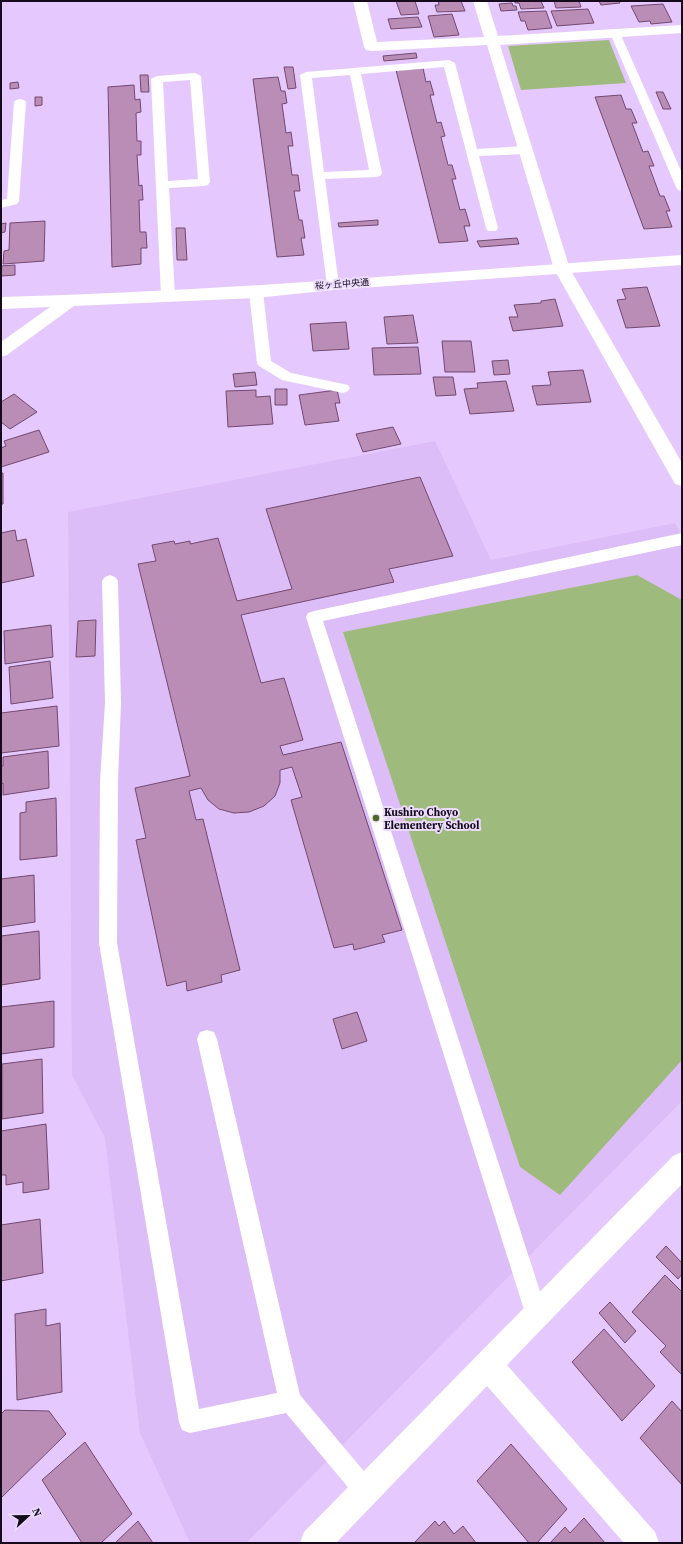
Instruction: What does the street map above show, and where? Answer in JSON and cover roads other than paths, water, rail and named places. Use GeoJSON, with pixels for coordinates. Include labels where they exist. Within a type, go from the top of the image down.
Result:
{"type":"FeatureCollection","features":[{"type":"Feature","properties":{"kind":"street"},"geometry":{"type":"LineString","coordinates":[[360,1],[371,47],[682,29]]}},
{"type":"Feature","properties":{"kind":"street"},"geometry":{"type":"LineString","coordinates":[[480,1],[562,269],[682,479]]}},
{"type":"Feature","properties":{"kind":"street","name":"桜ヶ丘中央通"},"geometry":{"type":"LineString","coordinates":[[1,302],[70,301],[256,292],[333,285],[682,260]]}},
{"type":"Feature","properties":{"kind":"street"},"geometry":{"type":"LineString","coordinates":[[1,351],[70,301]]}},
{"type":"Feature","properties":{"kind":"street"},"geometry":{"type":"LineString","coordinates":[[315,1543],[365,1490],[489,1366],[682,1165]]}},
{"type":"Feature","properties":{"kind":"street"},"geometry":{"type":"LineString","coordinates":[[489,1366],[644,1543]]}},
{"type":"Feature","properties":{"kind":"lane"},"geometry":{"type":"LineString","coordinates":[[615,33],[682,188]]}},
{"type":"Feature","properties":{"kind":"lane"},"geometry":{"type":"LineString","coordinates":[[333,285],[306,75],[449,63],[492,228]]}},
{"type":"Feature","properties":{"kind":"lane"},"geometry":{"type":"LineString","coordinates":[[319,176],[376,173],[355,70]]}},
{"type":"Feature","properties":{"kind":"lane"},"geometry":{"type":"LineString","coordinates":[[162,185],[204,182],[195,76],[157,79],[162,185],[168,296]]}},
{"type":"Feature","properties":{"kind":"lane"},"geometry":{"type":"LineString","coordinates":[[1,204],[13,201],[20,102]]}},
{"type":"Feature","properties":{"kind":"lane"},"geometry":{"type":"LineString","coordinates":[[473,153],[525,150]]}},
{"type":"Feature","properties":{"kind":"lane"},"geometry":{"type":"LineString","coordinates":[[256,292],[264,362],[287,377],[343,388]]}},
{"type":"Feature","properties":{"kind":"lane"},"geometry":{"type":"LineString","coordinates":[[537,1316],[314,617],[682,538]]}},
{"type":"Feature","properties":{"kind":"lane"},"geometry":{"type":"LineString","coordinates":[[110,581],[113,703],[109,781],[108,943],[190,1422],[290,1401]]}},
{"type":"Feature","properties":{"kind":"lane"},"geometry":{"type":"LineString","coordinates":[[207,1039],[290,1401],[365,1490]]}},
{"type":"Feature","properties":{"kind":"place","name":"Kushiro Choyo Elementery School"},"geometry":{"type":"Point","coordinates":[376,818]}}]}
